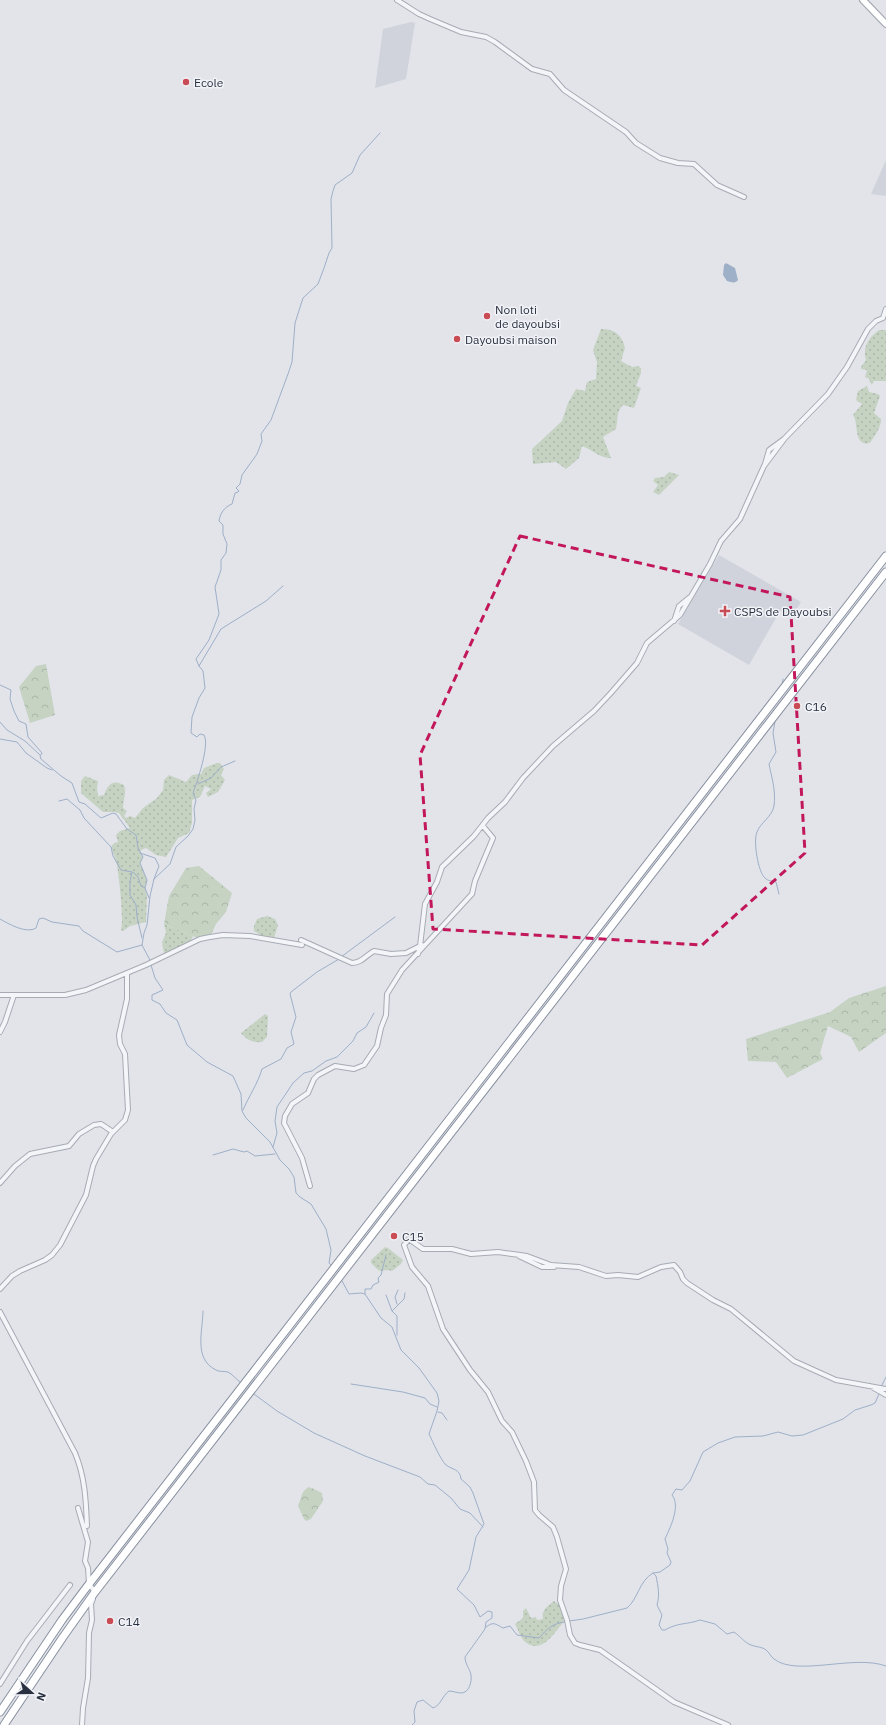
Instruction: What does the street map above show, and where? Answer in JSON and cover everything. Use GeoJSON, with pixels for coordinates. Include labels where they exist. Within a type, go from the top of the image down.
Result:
{"type":"FeatureCollection","features":[{"type":"Feature","properties":{"kind":"highway"},"geometry":{"type":"LineString","coordinates":[[0,1712],[62,1620],[89,1584],[886,556]]}},
{"type":"Feature","properties":{"kind":"highway"},"geometry":{"type":"LineString","coordinates":[[4,1725],[62,1637],[95,1592],[886,572]]}},
{"type":"Feature","properties":{"kind":"street"},"geometry":{"type":"LineString","coordinates":[[397,0],[418,14],[454,29],[486,37],[495,42],[532,69],[550,74],[564,90],[626,132],[636,143],[660,158],[678,163],[694,164],[717,185],[744,197]]}},
{"type":"Feature","properties":{"kind":"street"},"geometry":{"type":"LineString","coordinates":[[404,0],[404,6]]}},
{"type":"Feature","properties":{"kind":"street"},"geometry":{"type":"LineString","coordinates":[[863,0],[886,24]]}},
{"type":"Feature","properties":{"kind":"street"},"geometry":{"type":"LineString","coordinates":[[418,954],[424,904],[437,882],[442,867],[483,826],[488,818],[505,802],[523,778],[553,746],[594,711],[610,694],[637,663],[647,643],[674,621],[679,606],[693,594],[721,541],[740,519],[764,466],[769,450],[785,438],[828,394],[847,367],[868,329],[876,322],[884,320],[886,309]]}},
{"type":"Feature","properties":{"kind":"street"},"geometry":{"type":"LineString","coordinates":[[310,1186],[302,1158],[284,1125],[283,1120],[292,1104],[308,1093],[314,1078],[335,1066],[354,1069],[364,1065],[377,1046],[386,1015],[387,994],[402,970],[472,894],[486,852],[493,840],[483,826]]}},
{"type":"Feature","properties":{"kind":"street"},"geometry":{"type":"LineString","coordinates":[[0,995],[66,995],[76,993],[127,974],[200,939],[223,935],[250,936],[301,943],[352,963],[363,960],[374,951],[391,954],[406,953],[428,943]]}},
{"type":"Feature","properties":{"kind":"street"},"geometry":{"type":"LineString","coordinates":[[0,1289],[12,1276],[46,1260],[60,1245],[86,1195],[93,1166],[113,1132],[125,1120],[128,1110],[125,1054],[120,1044],[119,1036],[127,999],[127,974]]}},
{"type":"Feature","properties":{"kind":"street"},"geometry":{"type":"LineString","coordinates":[[0,1032],[14,995]]}},
{"type":"Feature","properties":{"kind":"street"},"geometry":{"type":"LineString","coordinates":[[0,1184],[14,1166],[30,1154],[69,1146],[79,1134],[94,1125],[101,1124],[113,1132]]}},
{"type":"Feature","properties":{"kind":"street"},"geometry":{"type":"LineString","coordinates":[[728,1725],[674,1702],[600,1650],[580,1645],[570,1636],[567,1620],[560,1600],[566,1569],[556,1531],[535,1510],[534,1482],[512,1432],[502,1421],[488,1392],[470,1370],[443,1329],[428,1286],[412,1267],[404,1245],[409,1239],[423,1249],[452,1249],[472,1254],[498,1252],[515,1255],[542,1267],[579,1267],[602,1275],[632,1277],[641,1276],[661,1267],[674,1265],[687,1283],[713,1300],[731,1309],[794,1361],[836,1380],[886,1388]]}},
{"type":"Feature","properties":{"kind":"street"},"geometry":{"type":"LineString","coordinates":[[0,1312],[75,1453],[84,1483],[87,1526]]}},
{"type":"Feature","properties":{"kind":"street"},"geometry":{"type":"LineString","coordinates":[[868,1384],[886,1395]]}},
{"type":"Feature","properties":{"kind":"street"},"geometry":{"type":"LineString","coordinates":[[78,1508],[88,1542],[84,1561],[88,1568],[89,1584],[95,1592],[92,1604],[92,1620],[89,1633],[88,1678],[82,1725]]}},
{"type":"Feature","properties":{"kind":"street"},"geometry":{"type":"LineString","coordinates":[[0,1684],[27,1641],[70,1585]]}},
{"type":"Feature","properties":{"kind":"highlighted area"},"geometry":{"type":"Polygon","coordinates":[[[520,536],[790,597],[805,853],[702,945],[433,929],[420,755],[520,536]]]}},
{"type":"Feature","properties":{"kind":"shaded area"},"geometry":{"type":"Polygon","coordinates":[[[411,22],[415,23],[406,79],[375,88],[383,29],[411,22]]]}},
{"type":"Feature","properties":{"kind":"shaded area"},"geometry":{"type":"Polygon","coordinates":[[[886,160],[886,196],[871,194],[886,160]]]}},
{"type":"Feature","properties":{"kind":"shaded area"},"geometry":{"type":"Polygon","coordinates":[[[719,555],[801,602],[792,617],[780,611],[749,665],[678,624],[719,555]]]}},
{"type":"Feature","properties":{"kind":"green space"},"geometry":{"type":"Polygon","coordinates":[[[601,329],[610,330],[620,336],[625,348],[621,361],[632,367],[638,366],[641,368],[641,373],[636,386],[641,388],[634,408],[623,405],[618,413],[616,429],[603,437],[611,458],[599,455],[582,446],[579,458],[566,469],[556,462],[533,464],[532,449],[562,421],[568,403],[576,389],[585,391],[587,382],[596,379],[597,362],[593,350],[601,329]]]}},
{"type":"Feature","properties":{"kind":"green space"},"geometry":{"type":"Polygon","coordinates":[[[879,330],[886,330],[886,381],[874,381],[872,385],[868,378],[865,377],[867,370],[861,369],[861,367],[866,360],[865,351],[867,343],[869,339],[879,330]]]}},
{"type":"Feature","properties":{"kind":"green space"},"geometry":{"type":"Polygon","coordinates":[[[867,386],[869,392],[880,396],[874,413],[881,419],[881,422],[870,443],[865,443],[859,438],[853,415],[862,404],[856,400],[858,391],[867,386]]]}},
{"type":"Feature","properties":{"kind":"green space"},"geometry":{"type":"Polygon","coordinates":[[[669,472],[679,475],[659,495],[653,492],[658,485],[653,481],[655,478],[664,477],[669,472]]]}},
{"type":"Feature","properties":{"kind":"green space"},"geometry":{"type":"Polygon","coordinates":[[[46,664],[55,715],[30,723],[19,687],[36,666],[46,664]]]}},
{"type":"Feature","properties":{"kind":"green space"},"geometry":{"type":"Polygon","coordinates":[[[220,763],[224,769],[221,775],[225,780],[218,792],[208,797],[206,793],[211,789],[205,786],[200,797],[192,800],[192,823],[189,833],[178,838],[166,857],[156,855],[146,848],[141,850],[140,853],[143,857],[140,863],[147,880],[145,888],[147,895],[146,922],[130,926],[123,931],[121,930],[122,908],[119,879],[117,863],[111,847],[114,843],[118,842],[116,835],[120,831],[130,828],[119,813],[103,812],[81,793],[81,781],[85,776],[98,781],[98,796],[104,795],[107,788],[111,784],[117,782],[124,785],[125,794],[123,808],[127,811],[124,816],[126,818],[130,816],[135,818],[143,808],[157,798],[163,790],[164,780],[169,775],[186,782],[192,775],[201,774],[204,768],[220,763]]]}},
{"type":"Feature","properties":{"kind":"green space"},"geometry":{"type":"Polygon","coordinates":[[[199,866],[232,893],[226,912],[216,924],[210,937],[200,939],[164,924],[169,896],[186,868],[199,866]]]}},
{"type":"Feature","properties":{"kind":"green space"},"geometry":{"type":"Polygon","coordinates":[[[267,916],[275,919],[278,925],[274,938],[270,941],[254,931],[254,926],[257,919],[267,916]]]}},
{"type":"Feature","properties":{"kind":"green space"},"geometry":{"type":"Polygon","coordinates":[[[164,924],[193,936],[189,945],[164,954],[162,942],[166,933],[164,924]]]}},
{"type":"Feature","properties":{"kind":"green space"},"geometry":{"type":"Polygon","coordinates":[[[886,986],[886,1033],[859,1052],[851,1037],[828,1026],[820,1053],[823,1059],[787,1078],[776,1062],[748,1061],[746,1039],[830,1012],[849,998],[886,986]]]}},
{"type":"Feature","properties":{"kind":"green space"},"geometry":{"type":"Polygon","coordinates":[[[265,1014],[268,1016],[267,1037],[262,1042],[250,1040],[241,1033],[265,1014]]]}},
{"type":"Feature","properties":{"kind":"green space"},"geometry":{"type":"Polygon","coordinates":[[[385,1247],[403,1260],[401,1264],[392,1271],[380,1271],[371,1263],[371,1260],[385,1247]]]}},
{"type":"Feature","properties":{"kind":"green space"},"geometry":{"type":"Polygon","coordinates":[[[308,1487],[322,1493],[323,1501],[311,1519],[306,1521],[298,1506],[303,1492],[308,1487]]]}},
{"type":"Feature","properties":{"kind":"green space"},"geometry":{"type":"Polygon","coordinates":[[[554,1601],[561,1606],[566,1619],[553,1635],[543,1644],[537,1646],[531,1645],[524,1641],[515,1624],[523,1618],[523,1611],[526,1608],[531,1618],[536,1617],[537,1620],[543,1619],[544,1611],[554,1601]]]}},
{"type":"Feature","properties":{"kind":"water"},"geometry":{"type":"Polygon","coordinates":[[[726,263],[735,268],[738,280],[736,282],[727,281],[723,275],[724,265],[726,263]]]}},
{"type":"Feature","properties":{"kind":"waterway"},"geometry":{"type":"LineString","coordinates":[[151,962],[142,945],[147,925],[150,896],[154,879],[170,864],[176,847],[193,829],[195,820],[194,809],[196,800],[193,793],[202,764],[205,747],[204,735],[200,734],[197,737],[191,733],[192,717],[199,698],[205,688],[203,671],[196,659],[209,640],[219,614],[215,587],[221,570],[221,560],[226,553],[227,544],[223,534],[223,525],[219,521],[221,513],[232,504],[235,493],[239,491],[236,488],[240,484],[242,475],[257,454],[262,441],[261,434],[271,420],[292,362],[295,323],[303,298],[318,284],[332,248],[331,199],[335,185],[352,173],[360,155],[380,133]]}},
{"type":"Feature","properties":{"kind":"waterway"},"geometry":{"type":"LineString","coordinates":[[199,666],[221,629],[266,601],[283,586]]}},
{"type":"Feature","properties":{"kind":"waterway"},"geometry":{"type":"LineString","coordinates":[[782,685],[783,679]]}},
{"type":"Feature","properties":{"kind":"waterway"},"geometry":{"type":"LineString","coordinates":[[0,685],[11,690],[10,699],[14,711],[19,721],[26,724],[28,737],[42,753],[40,756],[41,759],[72,783],[79,802],[85,804],[101,818],[113,813],[116,814],[127,829],[136,835],[138,848],[143,857],[140,863],[147,880],[145,888],[149,898]]}},
{"type":"Feature","properties":{"kind":"waterway"},"geometry":{"type":"LineString","coordinates":[[775,721],[773,733],[776,752],[769,764],[774,790],[774,806],[773,810],[757,832],[756,849],[762,875],[768,880],[776,882],[779,894]]}},
{"type":"Feature","properties":{"kind":"waterway"},"geometry":{"type":"LineString","coordinates":[[0,722],[7,730],[25,741],[40,755]]}},
{"type":"Feature","properties":{"kind":"waterway"},"geometry":{"type":"LineString","coordinates":[[0,739],[17,742],[26,753],[52,770]]}},
{"type":"Feature","properties":{"kind":"waterway"},"geometry":{"type":"LineString","coordinates":[[198,784],[211,778],[221,767],[235,761]]}},
{"type":"Feature","properties":{"kind":"waterway"},"geometry":{"type":"LineString","coordinates":[[59,801],[67,799],[80,810],[84,818],[111,847],[113,856],[121,870],[132,872],[130,895],[136,905],[142,938]]}},
{"type":"Feature","properties":{"kind":"waterway"},"geometry":{"type":"LineString","coordinates":[[140,853],[155,858],[159,866],[154,879]]}},
{"type":"Feature","properties":{"kind":"waterway"},"geometry":{"type":"LineString","coordinates":[[133,872],[138,877],[141,886],[145,888]]}},
{"type":"Feature","properties":{"kind":"waterway"},"geometry":{"type":"LineString","coordinates":[[341,957],[395,917]]}},
{"type":"Feature","properties":{"kind":"waterway"},"geometry":{"type":"LineString","coordinates":[[0,919],[18,928],[27,930],[36,928],[39,919],[43,918],[52,922],[79,926],[83,931],[117,952],[142,945]]}},
{"type":"Feature","properties":{"kind":"waterway"},"geometry":{"type":"LineString","coordinates":[[243,1110],[262,1069],[281,1059],[287,1048],[294,1044],[291,1032],[296,1017],[290,994],[291,992],[317,972],[339,959]]}},
{"type":"Feature","properties":{"kind":"waterway"},"geometry":{"type":"LineString","coordinates":[[151,965],[155,978],[163,990],[152,995],[152,1000],[160,1004],[166,1013],[177,1020],[187,1045],[207,1062],[233,1076],[241,1094],[242,1111],[246,1118],[270,1142],[280,1160],[289,1169],[294,1177],[296,1193],[311,1204],[326,1229],[331,1250],[329,1263],[331,1265]]}},
{"type":"Feature","properties":{"kind":"waterway"},"geometry":{"type":"LineString","coordinates":[[273,1147],[277,1133],[275,1121],[277,1107],[293,1083],[304,1073],[312,1071],[326,1061],[337,1057],[353,1041],[357,1033],[366,1027],[374,1013]]}},
{"type":"Feature","properties":{"kind":"waterway"},"geometry":{"type":"LineString","coordinates":[[213,1155],[233,1149],[244,1152],[247,1151],[255,1156],[275,1154]]}},
{"type":"Feature","properties":{"kind":"waterway"},"geometry":{"type":"LineString","coordinates":[[365,1294],[365,1289],[371,1289],[373,1285],[379,1282],[378,1278],[381,1275],[386,1255]]}},
{"type":"Feature","properties":{"kind":"waterway"},"geometry":{"type":"LineString","coordinates":[[341,1279],[349,1294],[365,1294],[381,1318],[392,1327],[401,1350],[419,1368],[437,1393],[439,1401],[429,1434],[439,1455],[446,1465],[458,1471],[461,1479],[470,1487],[484,1524],[476,1537],[469,1570],[457,1589],[474,1605],[480,1617],[488,1611],[492,1612],[492,1618],[486,1622],[485,1629],[465,1657],[471,1675],[469,1687],[464,1693],[449,1691],[438,1705],[433,1708],[423,1700],[417,1702],[414,1711],[415,1722],[412,1725]]}},
{"type":"Feature","properties":{"kind":"waterway"},"geometry":{"type":"LineString","coordinates":[[397,1304],[395,1297],[398,1290]]}},
{"type":"Feature","properties":{"kind":"waterway"},"geometry":{"type":"LineString","coordinates":[[397,1335],[397,1316],[392,1311],[404,1299],[405,1293]]}},
{"type":"Feature","properties":{"kind":"waterway"},"geometry":{"type":"LineString","coordinates":[[386,1295],[392,1311]]}},
{"type":"Feature","properties":{"kind":"waterway"},"geometry":{"type":"LineString","coordinates":[[203,1311],[201,1344],[204,1359],[216,1370],[228,1372],[240,1382]]}},
{"type":"Feature","properties":{"kind":"waterway"},"geometry":{"type":"LineString","coordinates":[[881,1387],[886,1377]]}},
{"type":"Feature","properties":{"kind":"waterway"},"geometry":{"type":"LineString","coordinates":[[351,1384],[403,1392],[425,1398],[430,1404],[437,1407]]}},
{"type":"Feature","properties":{"kind":"waterway"},"geometry":{"type":"LineString","coordinates":[[254,1394],[277,1411],[314,1433],[365,1456],[420,1477],[428,1484],[435,1485],[451,1498],[460,1509],[470,1513],[483,1527]]}},
{"type":"Feature","properties":{"kind":"waterway"},"geometry":{"type":"LineString","coordinates":[[653,1573],[660,1572],[670,1565],[671,1562],[667,1553],[668,1549],[665,1539],[672,1523],[675,1511],[672,1495],[676,1489],[682,1490],[690,1481],[703,1452],[718,1443],[735,1437],[763,1436],[778,1432],[792,1436],[803,1435],[843,1419],[855,1410],[875,1403],[879,1394]]}},
{"type":"Feature","properties":{"kind":"waterway"},"geometry":{"type":"LineString","coordinates":[[438,1412],[442,1413],[447,1420]]}},
{"type":"Feature","properties":{"kind":"waterway"},"geometry":{"type":"LineString","coordinates":[[569,1621],[627,1608],[634,1600],[648,1576],[653,1573],[656,1576],[659,1594],[657,1605],[662,1615],[659,1625],[662,1630],[700,1620],[715,1624],[727,1634],[734,1632],[747,1643],[765,1649],[774,1659],[784,1664],[811,1666],[858,1662],[886,1666]]}},
{"type":"Feature","properties":{"kind":"waterway"},"geometry":{"type":"LineString","coordinates":[[486,1627],[493,1624],[503,1628],[510,1626],[517,1635],[539,1638],[550,1627],[565,1622]]}},
{"type":"Feature","properties":{"kind":"place","name":"Ecole"},"geometry":{"type":"Point","coordinates":[186,82]}},
{"type":"Feature","properties":{"kind":"place","name":"Non loti de dayoubsi"},"geometry":{"type":"Point","coordinates":[487,316]}},
{"type":"Feature","properties":{"kind":"place","name":"Dayoubsi maison"},"geometry":{"type":"Point","coordinates":[457,339]}},
{"type":"Feature","properties":{"kind":"place","name":"CSPS de Dayoubsi"},"geometry":{"type":"Point","coordinates":[725,611]}},
{"type":"Feature","properties":{"kind":"place","name":"C16"},"geometry":{"type":"Point","coordinates":[797,706]}},
{"type":"Feature","properties":{"kind":"place","name":"C15"},"geometry":{"type":"Point","coordinates":[394,1236]}},
{"type":"Feature","properties":{"kind":"place","name":"C14"},"geometry":{"type":"Point","coordinates":[110,1621]}}]}
